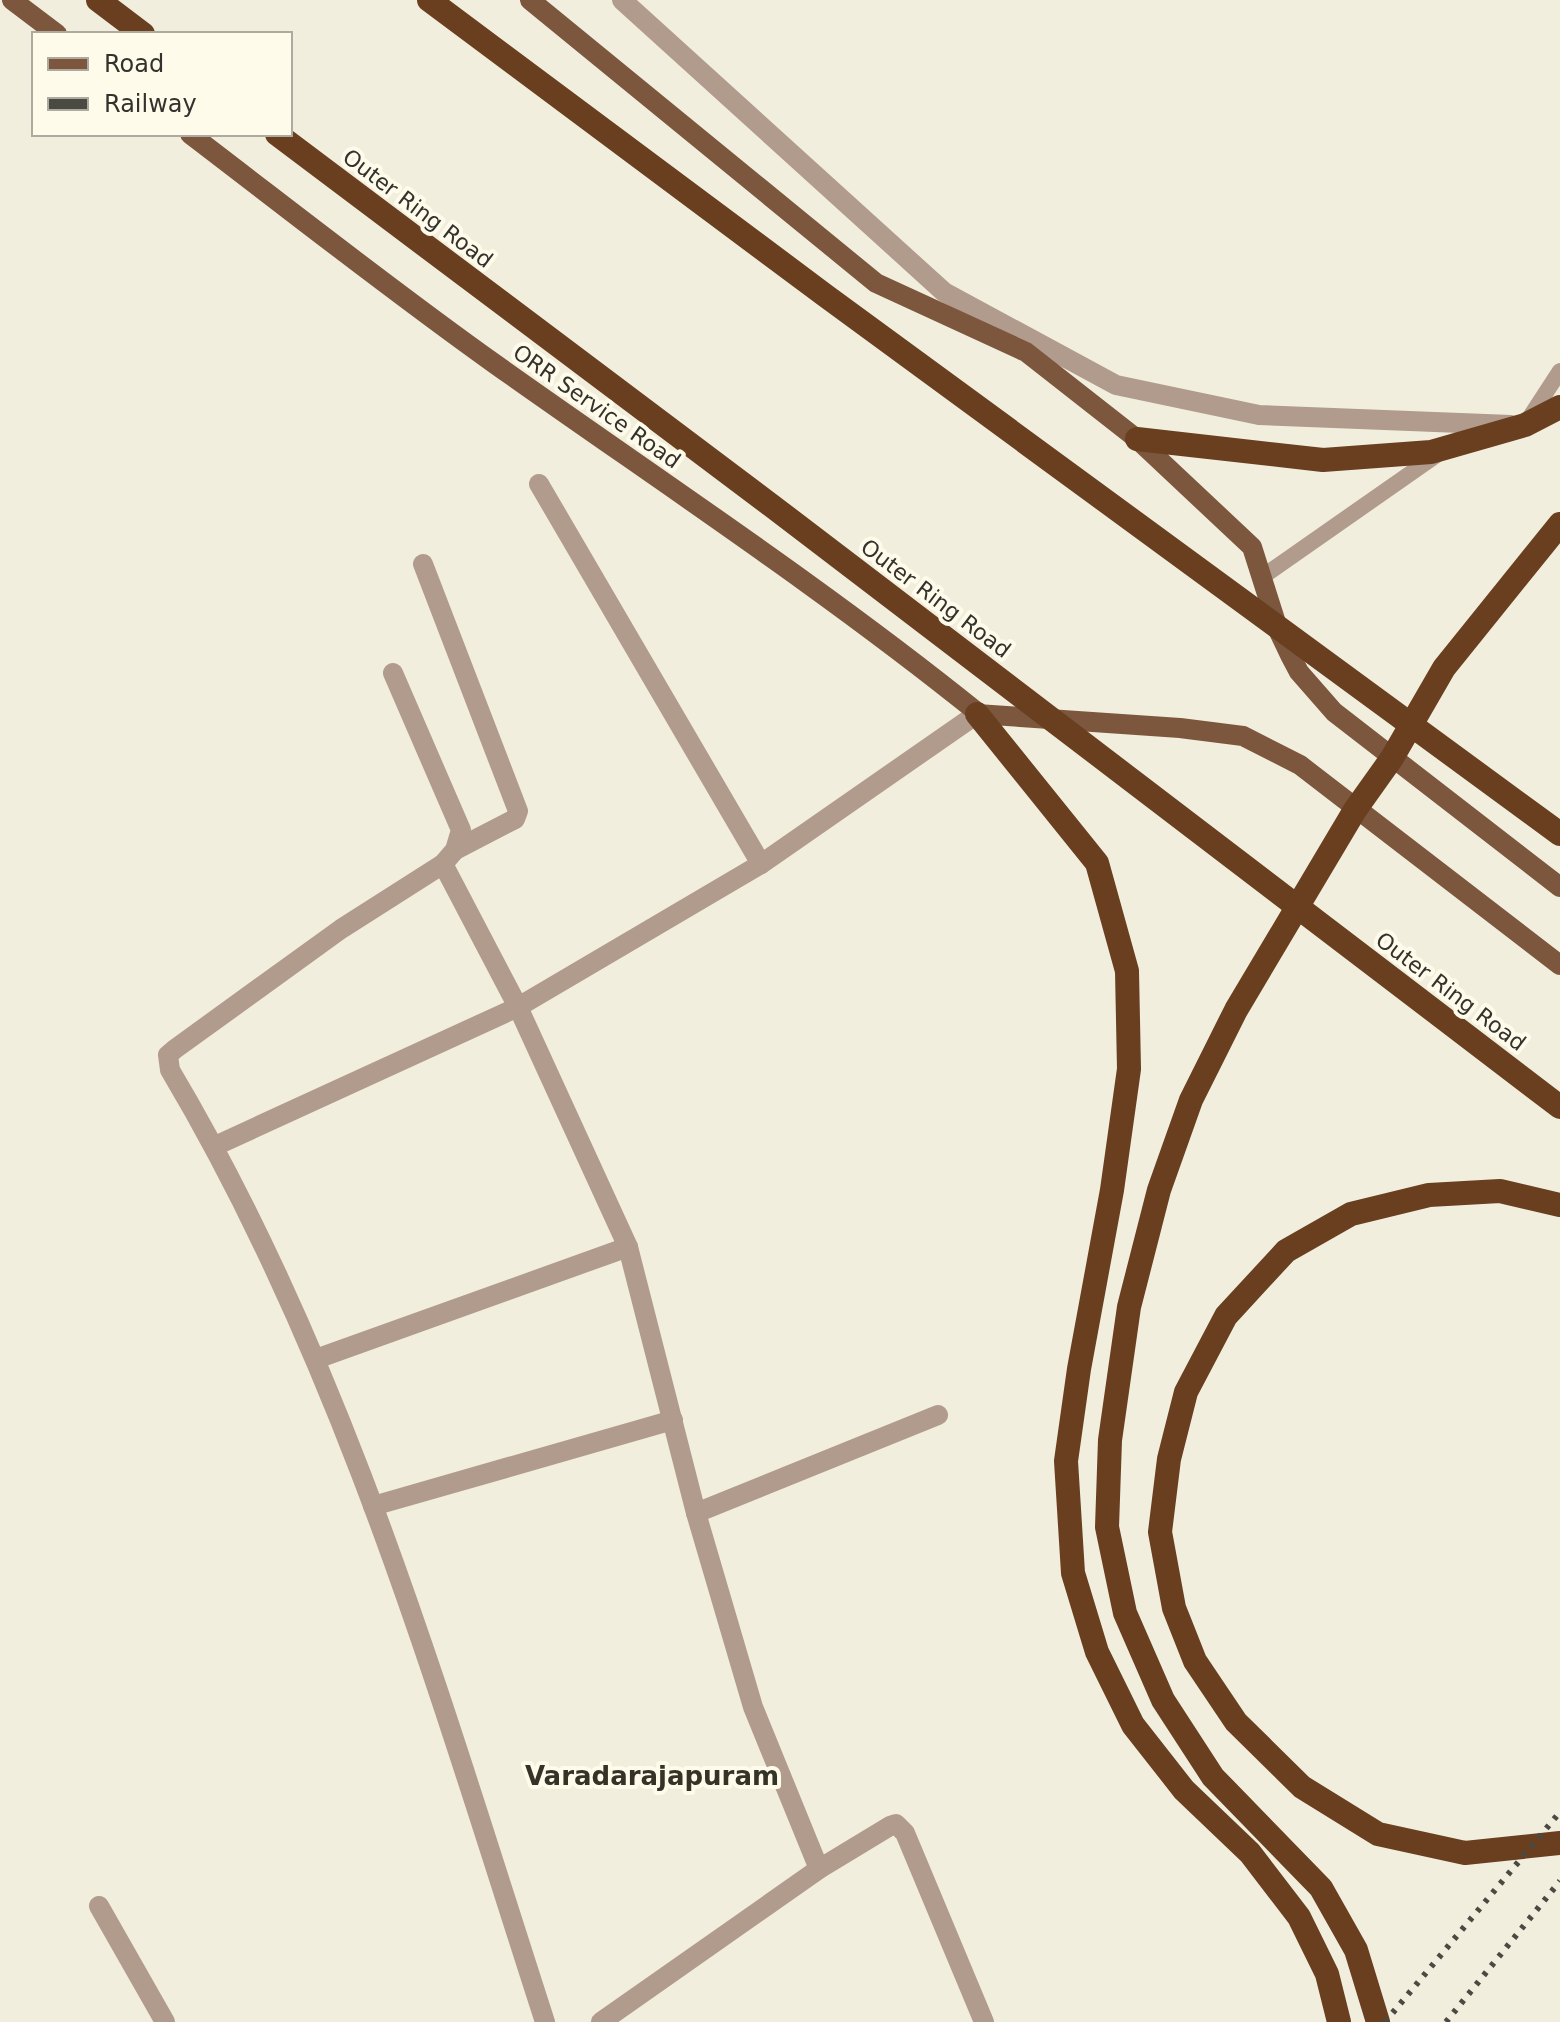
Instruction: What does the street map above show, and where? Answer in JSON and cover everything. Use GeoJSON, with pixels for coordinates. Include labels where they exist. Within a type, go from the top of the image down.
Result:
{"type":"FeatureCollection","features":[{"type":"Feature","properties":{"kind":"highway"},"geometry":{"type":"LineString","coordinates":[[98,0],[140,32]]}},
{"type":"Feature","properties":{"kind":"highway"},"geometry":{"type":"LineString","coordinates":[[429,0],[826,296],[1560,834]]}},
{"type":"Feature","properties":{"kind":"highway","name":"Outer Ring Road"},"geometry":{"type":"LineString","coordinates":[[280,136],[772,506],[1560,1107]]}},
{"type":"Feature","properties":{"kind":"highway"},"geometry":{"type":"LineString","coordinates":[[1137,439],[1323,460],[1431,452],[1525,425],[1560,407]]}},
{"type":"Feature","properties":{"kind":"highway"},"geometry":{"type":"LineString","coordinates":[[1378,2022],[1356,1950],[1321,1888],[1213,1777],[1163,1700],[1125,1613],[1107,1527],[1110,1440],[1129,1307],[1159,1190],[1191,1100],[1236,1010],[1444,668],[1560,524]]}},
{"type":"Feature","properties":{"kind":"highway"},"geometry":{"type":"LineString","coordinates":[[977,714],[1097,863],[1127,971],[1129,1069],[1112,1190],[1079,1369],[1066,1461],[1073,1573],[1097,1652],[1133,1725],[1184,1790],[1250,1853],[1299,1917],[1327,1974],[1339,2022]]}},
{"type":"Feature","properties":{"kind":"highway"},"geometry":{"type":"LineString","coordinates":[[1560,1205],[1500,1191],[1429,1195],[1351,1214],[1286,1251],[1226,1316],[1186,1392],[1169,1459],[1160,1532],[1174,1608],[1195,1661],[1236,1722],[1302,1787],[1378,1834],[1422,1844],[1465,1853],[1560,1843]]}},
{"type":"Feature","properties":{"kind":"main road"},"geometry":{"type":"LineString","coordinates":[[12,0],[54,32]]}},
{"type":"Feature","properties":{"kind":"main road"},"geometry":{"type":"LineString","coordinates":[[530,0],[876,283],[1026,352],[1137,439],[1252,547],[1279,632],[1299,672],[1334,712],[1560,887]]}},
{"type":"Feature","properties":{"kind":"main road","name":"ORR Service Road"},"geometry":{"type":"LineString","coordinates":[[193,136],[492,362],[842,608],[937,679],[977,714]]}},
{"type":"Feature","properties":{"kind":"main road"},"geometry":{"type":"LineString","coordinates":[[977,714],[1180,728],[1243,736],[1300,765],[1560,965]]}},
{"type":"Feature","properties":{"kind":"street"},"geometry":{"type":"LineString","coordinates":[[622,0],[944,292],[1116,385],[1259,415],[1525,425]]}},
{"type":"Feature","properties":{"kind":"street"},"geometry":{"type":"LineString","coordinates":[[539,484],[761,864]]}},
{"type":"Feature","properties":{"kind":"street"},"geometry":{"type":"LineString","coordinates":[[423,564],[518,811],[515,819],[449,857],[341,929],[168,1055],[170,1070],[215,1146],[316,1359],[373,1506],[433,1677],[545,2022]]}},
{"type":"Feature","properties":{"kind":"street"},"geometry":{"type":"LineString","coordinates":[[393,673],[461,830],[449,857],[628,1247],[696,1513],[753,1707],[819,1869]]}},
{"type":"Feature","properties":{"kind":"street"},"geometry":{"type":"LineString","coordinates":[[215,1146],[518,1007],[761,864],[977,714]]}},
{"type":"Feature","properties":{"kind":"street"},"geometry":{"type":"LineString","coordinates":[[316,1359],[628,1247]]}},
{"type":"Feature","properties":{"kind":"street"},"geometry":{"type":"LineString","coordinates":[[696,1513],[938,1415]]}},
{"type":"Feature","properties":{"kind":"street"},"geometry":{"type":"LineString","coordinates":[[373,1506],[673,1420]]}},
{"type":"Feature","properties":{"kind":"street"},"geometry":{"type":"LineString","coordinates":[[601,2022],[819,1869],[890,1826],[900,1825],[984,2022]]}},
{"type":"Feature","properties":{"kind":"street"},"geometry":{"type":"LineString","coordinates":[[99,1906],[165,2022]]}},
{"type":"Feature","properties":{"kind":"lane"},"geometry":{"type":"LineString","coordinates":[[1525,425],[1560,371]]}},
{"type":"Feature","properties":{"kind":"lane"},"geometry":{"type":"LineString","coordinates":[[1262,577],[1449,447]]}},
{"type":"Feature","properties":{"kind":"railway"},"geometry":{"type":"LineString","coordinates":[[1385,2022],[1560,1812]]}},
{"type":"Feature","properties":{"kind":"railway"},"geometry":{"type":"LineString","coordinates":[[1446,2022],[1560,1881]]}},
{"type":"Feature","properties":{"kind":"district","name":"Varadarajapuram"},"geometry":{"type":"Point","coordinates":[652,1776]}}]}
